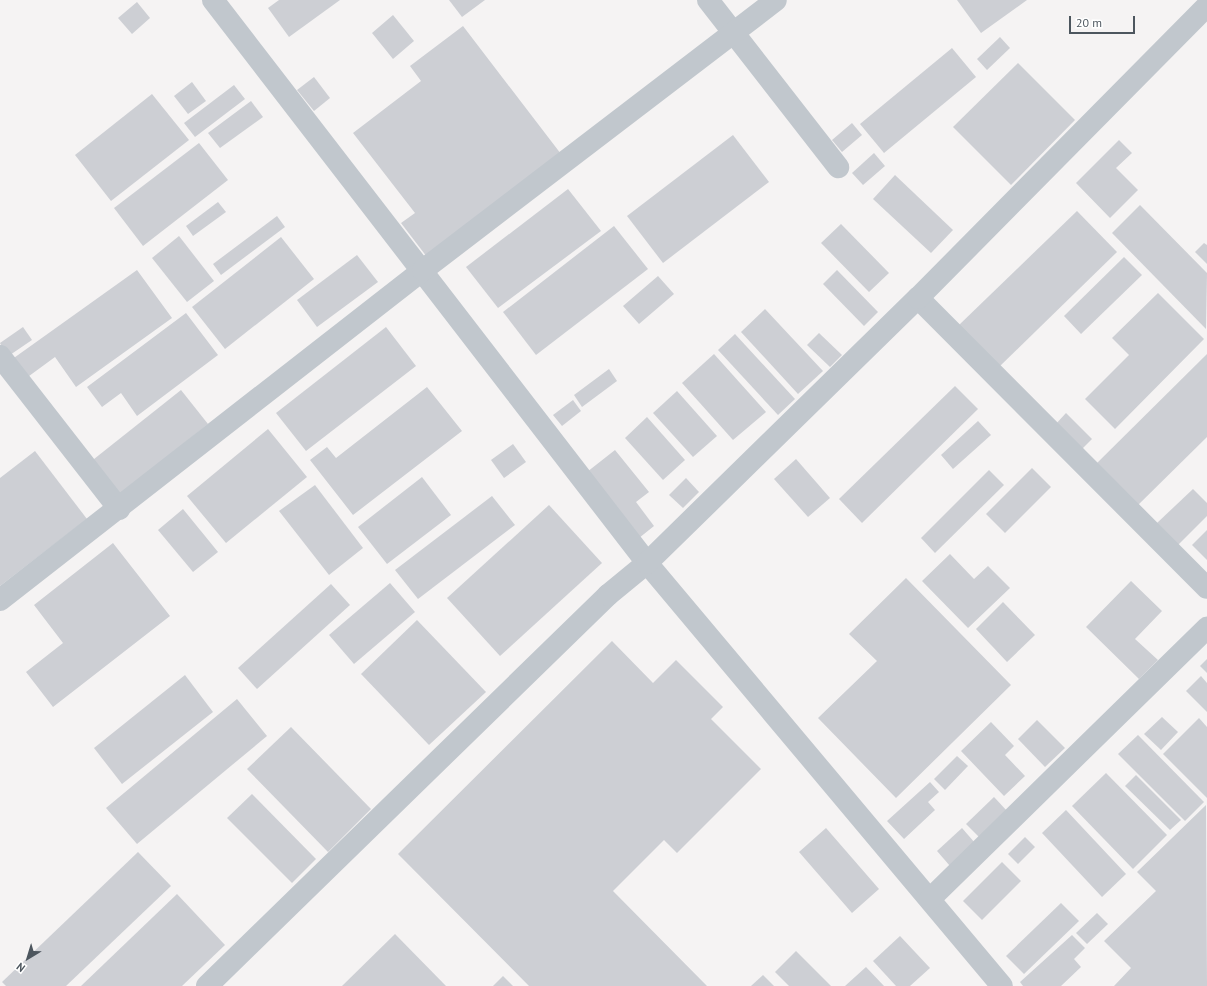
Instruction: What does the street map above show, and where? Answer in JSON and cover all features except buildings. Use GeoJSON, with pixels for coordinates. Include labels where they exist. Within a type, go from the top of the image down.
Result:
{"type":"FeatureCollection","features":[{"type":"Feature","properties":{"kind":"street"},"geometry":{"type":"LineString","coordinates":[[213,0],[423,270],[647,563],[1002,986]]}},
{"type":"Feature","properties":{"kind":"street"},"geometry":{"type":"LineString","coordinates":[[708,0],[838,167]]}},
{"type":"Feature","properties":{"kind":"street"},"geometry":{"type":"LineString","coordinates":[[0,600],[119,509],[423,270],[776,0]]}},
{"type":"Feature","properties":{"kind":"street"},"geometry":{"type":"LineString","coordinates":[[215,983],[608,595],[647,563],[918,298],[1202,9]]}},
{"type":"Feature","properties":{"kind":"street"},"geometry":{"type":"LineString","coordinates":[[918,298],[1207,588]]}},
{"type":"Feature","properties":{"kind":"street"},"geometry":{"type":"LineString","coordinates":[[0,356],[119,509]]}},
{"type":"Feature","properties":{"kind":"street"},"geometry":{"type":"LineString","coordinates":[[930,899],[1207,628]]}}]}
